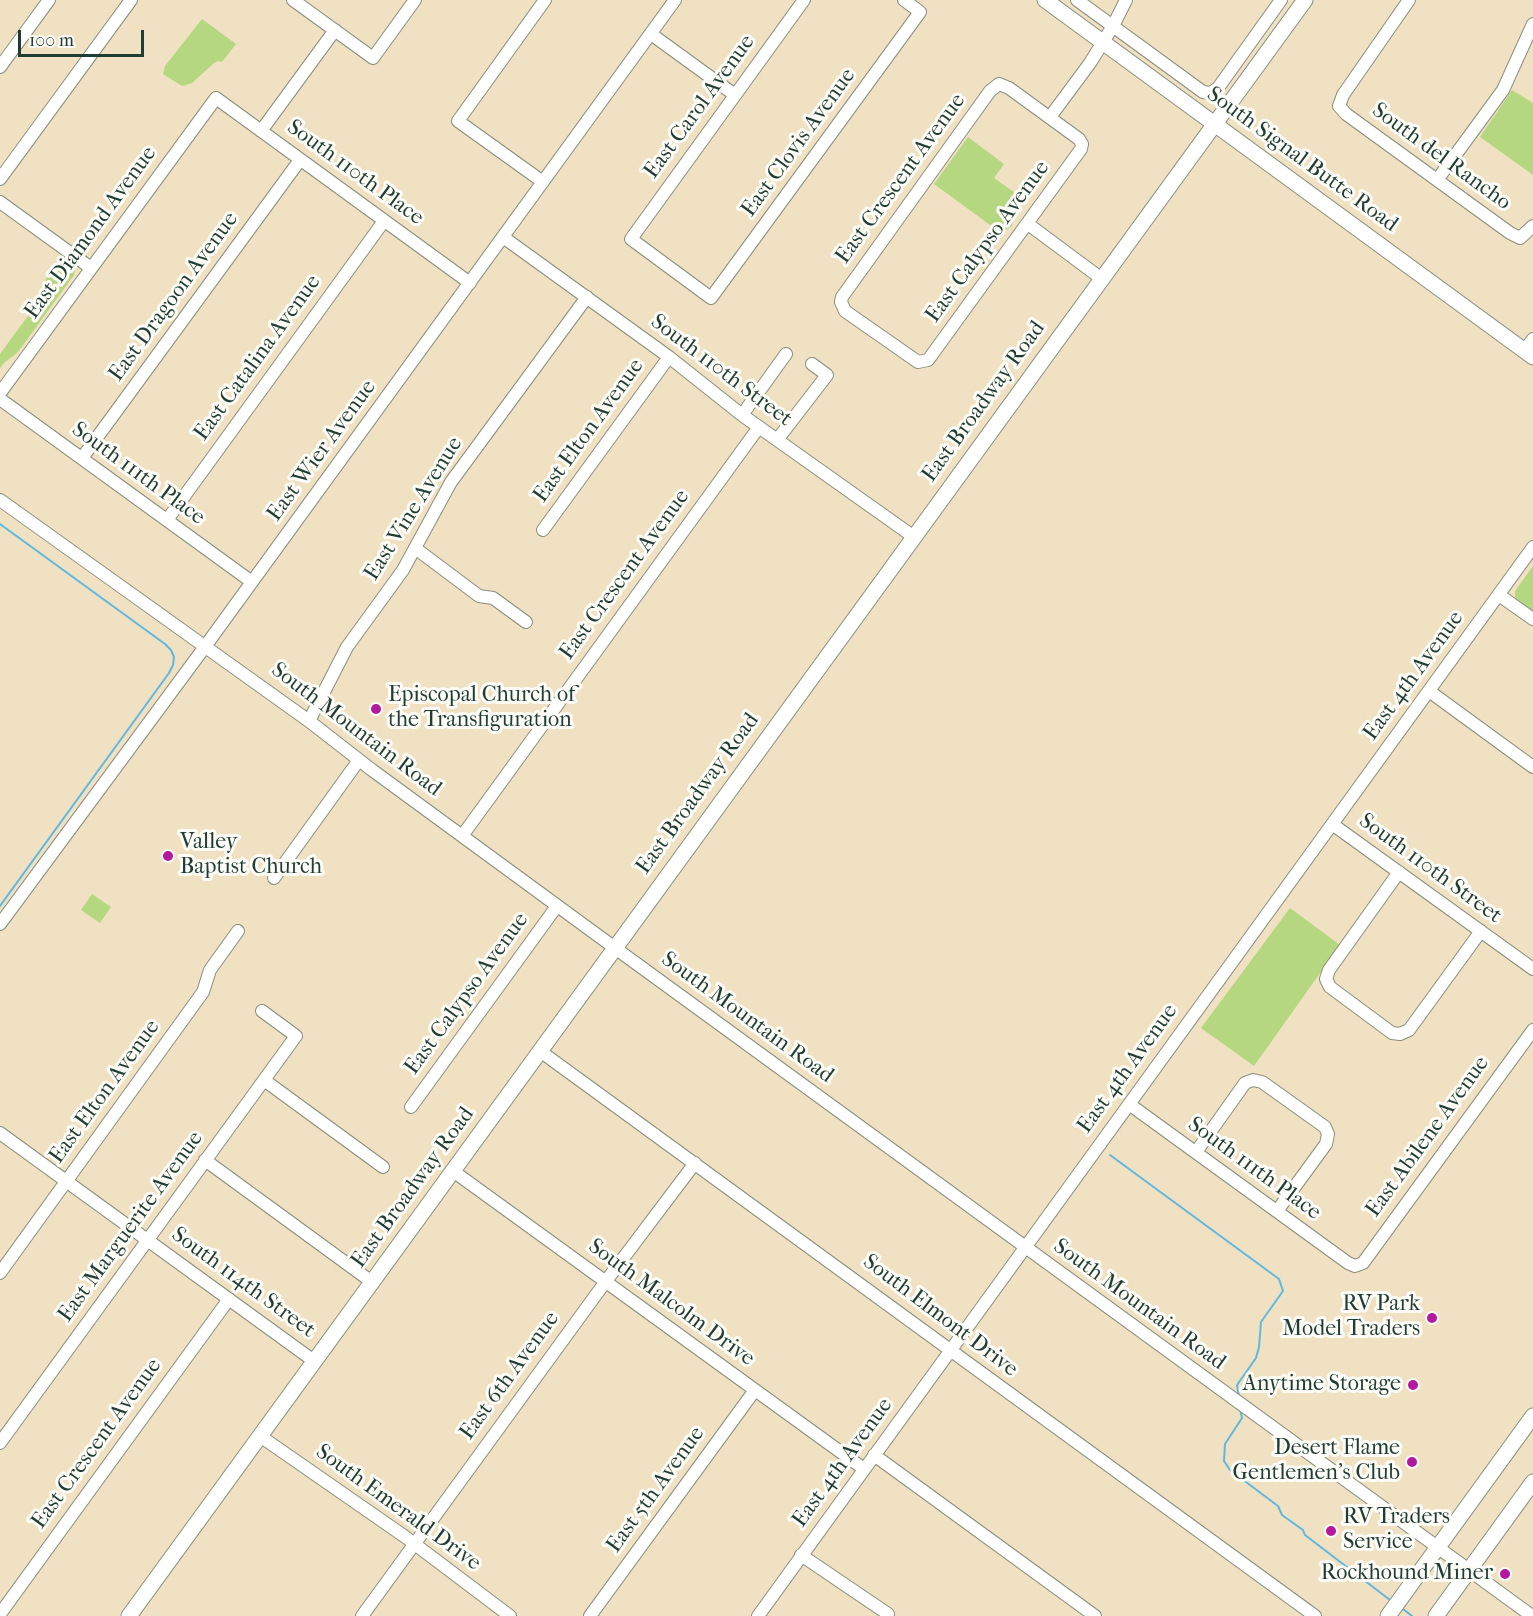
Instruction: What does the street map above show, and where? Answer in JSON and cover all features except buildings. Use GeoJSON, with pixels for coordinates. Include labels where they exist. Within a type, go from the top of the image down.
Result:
{"type":"FeatureCollection","features":[{"type":"Feature","properties":{"kind":"main road","name":"South Signal Butte Road"},"geometry":{"type":"LineString","coordinates":[[1045,0],[1214,124],[1530,349]]}},
{"type":"Feature","properties":{"kind":"main road","name":"East Broadway Road"},"geometry":{"type":"LineString","coordinates":[[129,1616],[1305,0]]}},
{"type":"Feature","properties":{"kind":"main road"},"geometry":{"type":"LineString","coordinates":[[1388,1616],[1533,1416]]}},
{"type":"Feature","properties":{"kind":"main road"},"geometry":{"type":"LineString","coordinates":[[1436,1616],[1533,1482]]}},
{"type":"Feature","properties":{"kind":"street"},"geometry":{"type":"LineString","coordinates":[[0,67],[49,0]]}},
{"type":"Feature","properties":{"kind":"street"},"geometry":{"type":"LineString","coordinates":[[0,179],[131,0]]}},
{"type":"Feature","properties":{"kind":"street"},"geometry":{"type":"LineString","coordinates":[[293,0],[373,58],[415,0]]}},
{"type":"Feature","properties":{"kind":"street"},"geometry":{"type":"LineString","coordinates":[[543,182],[458,121],[545,0]]}},
{"type":"Feature","properties":{"kind":"street","name":"East Wier Avenue"},"geometry":{"type":"LineString","coordinates":[[0,924],[204,648],[675,0]]}},
{"type":"Feature","properties":{"kind":"street","name":"East Carol Avenue"},"geometry":{"type":"LineString","coordinates":[[631,239],[804,0]]}},
{"type":"Feature","properties":{"kind":"street","name":"East Clovis Avenue"},"geometry":{"type":"LineString","coordinates":[[631,239],[711,298],[920,12],[903,0]]}},
{"type":"Feature","properties":{"kind":"street","name":"South Signal Butte Road"},"geometry":{"type":"LineString","coordinates":[[1077,0],[1203,92],[1211,93],[1218,88],[1281,0]]}},
{"type":"Feature","properties":{"kind":"street"},"geometry":{"type":"LineString","coordinates":[[1050,117],[1113,26],[1126,0]]}},
{"type":"Feature","properties":{"kind":"street","name":"South del Rancho"},"geometry":{"type":"LineString","coordinates":[[1409,0],[1343,95],[1339,106],[1346,114],[1510,233],[1520,238],[1533,226]]}},
{"type":"Feature","properties":{"kind":"street"},"geometry":{"type":"LineString","coordinates":[[1437,180],[1503,90],[1533,24]]}},
{"type":"Feature","properties":{"kind":"street"},"geometry":{"type":"LineString","coordinates":[[261,131],[335,30]]}},
{"type":"Feature","properties":{"kind":"street"},"geometry":{"type":"LineString","coordinates":[[651,34],[735,95]]}},
{"type":"Feature","properties":{"kind":"street","name":"East Crescent Avenue"},"geometry":{"type":"LineString","coordinates":[[923,362],[913,360],[845,311],[841,302],[844,292],[990,91],[999,84],[1009,88],[1050,117]]}},
{"type":"Feature","properties":{"kind":"street","name":"South 110th Place"},"geometry":{"type":"LineString","coordinates":[[216,98],[470,283]]}},
{"type":"Feature","properties":{"kind":"street","name":"East Diamond Avenue"},"geometry":{"type":"LineString","coordinates":[[0,393],[216,98]]}},
{"type":"Feature","properties":{"kind":"street","name":"East Calypso Avenue"},"geometry":{"type":"LineString","coordinates":[[923,362],[931,356],[1078,154],[1082,144],[1050,117]]}},
{"type":"Feature","properties":{"kind":"street","name":"East Dragoon Avenue"},"geometry":{"type":"LineString","coordinates":[[82,458],[300,160]]}},
{"type":"Feature","properties":{"kind":"street"},"geometry":{"type":"LineString","coordinates":[[0,202],[91,268]]}},
{"type":"Feature","properties":{"kind":"street","name":"East Catalina Avenue"},"geometry":{"type":"LineString","coordinates":[[167,520],[384,221]]}},
{"type":"Feature","properties":{"kind":"street"},"geometry":{"type":"LineString","coordinates":[[1028,224],[1102,279]]}},
{"type":"Feature","properties":{"kind":"street","name":"South 110th Street"},"geometry":{"type":"LineString","coordinates":[[503,237],[669,357],[742,415],[914,537]]}},
{"type":"Feature","properties":{"kind":"street","name":"East Vine Avenue"},"geometry":{"type":"LineString","coordinates":[[309,721],[347,647],[403,570],[451,482],[586,297]]}},
{"type":"Feature","properties":{"kind":"street"},"geometry":{"type":"LineString","coordinates":[[742,415],[786,354]]}},
{"type":"Feature","properties":{"kind":"street","name":"East Elton Avenue"},"geometry":{"type":"LineString","coordinates":[[543,530],[669,357]]}},
{"type":"Feature","properties":{"kind":"street"},"geometry":{"type":"LineString","coordinates":[[777,440],[827,375],[812,364]]}},
{"type":"Feature","properties":{"kind":"street","name":"South 111th Place"},"geometry":{"type":"LineString","coordinates":[[0,399],[252,582]]}},
{"type":"Feature","properties":{"kind":"street","name":"East Crescent Avenue"},"geometry":{"type":"LineString","coordinates":[[462,836],[759,427]]}},
{"type":"Feature","properties":{"kind":"street","name":"South Mountain Road"},"geometry":{"type":"LineString","coordinates":[[0,500],[204,648],[226,660],[556,906],[1532,1616]]}},
{"type":"Feature","properties":{"kind":"street"},"geometry":{"type":"LineString","coordinates":[[415,548],[479,596],[493,598],[526,622]]}},
{"type":"Feature","properties":{"kind":"street","name":"East 4th Avenue"},"geometry":{"type":"LineString","coordinates":[[764,1614],[801,1555],[1533,548]]}},
{"type":"Feature","properties":{"kind":"street"},"geometry":{"type":"LineString","coordinates":[[1499,595],[1533,619]]}},
{"type":"Feature","properties":{"kind":"street"},"geometry":{"type":"LineString","coordinates":[[1429,691],[1532,765]]}},
{"type":"Feature","properties":{"kind":"street"},"geometry":{"type":"LineString","coordinates":[[274,878],[359,760]]}},
{"type":"Feature","properties":{"kind":"street","name":"South 110th Street"},"geometry":{"type":"LineString","coordinates":[[1332,824],[1533,969]]}},
{"type":"Feature","properties":{"kind":"street"},"geometry":{"type":"LineString","coordinates":[[1399,872],[1329,970],[1326,979],[1330,987],[1392,1033],[1400,1034],[1409,1030],[1481,931]]}},
{"type":"Feature","properties":{"kind":"street","name":"East Calypso Avenue"},"geometry":{"type":"LineString","coordinates":[[411,1107],[556,906]]}},
{"type":"Feature","properties":{"kind":"street","name":"East Elton Avenue"},"geometry":{"type":"LineString","coordinates":[[0,1273],[203,992],[210,970],[238,931]]}},
{"type":"Feature","properties":{"kind":"street","name":"East Marguerite Avenue"},"geometry":{"type":"LineString","coordinates":[[0,1443],[296,1036],[262,1011]]}},
{"type":"Feature","properties":{"kind":"street","name":"East Abilene Avenue"},"geometry":{"type":"LineString","coordinates":[[1355,1266],[1363,1263],[1533,1030]]}},
{"type":"Feature","properties":{"kind":"street","name":"South Elmont Drive"},"geometry":{"type":"LineString","coordinates":[[540,1051],[1315,1616]]}},
{"type":"Feature","properties":{"kind":"street"},"geometry":{"type":"LineString","coordinates":[[264,1080],[383,1167]]}},
{"type":"Feature","properties":{"kind":"street"},"geometry":{"type":"LineString","coordinates":[[1196,1152],[1245,1083],[1253,1080],[1262,1082],[1325,1127],[1328,1134],[1326,1144],[1277,1211]]}},
{"type":"Feature","properties":{"kind":"street","name":"South 111th Place"},"geometry":{"type":"LineString","coordinates":[[1129,1104],[1355,1266]]}},
{"type":"Feature","properties":{"kind":"street","name":"South 114th Street"},"geometry":{"type":"LineString","coordinates":[[0,1133],[314,1361]]}},
{"type":"Feature","properties":{"kind":"street"},"geometry":{"type":"LineString","coordinates":[[205,1160],[372,1282]]}},
{"type":"Feature","properties":{"kind":"street","name":"East 6th Avenue"},"geometry":{"type":"LineString","coordinates":[[362,1616],[606,1281],[695,1163]]}},
{"type":"Feature","properties":{"kind":"street","name":"South Malcolm Drive"},"geometry":{"type":"LineString","coordinates":[[453,1171],[864,1469]]}},
{"type":"Feature","properties":{"kind":"street","name":"East Crescent Avenue"},"geometry":{"type":"LineString","coordinates":[[0,1614],[229,1299]]}},
{"type":"Feature","properties":{"kind":"street","name":"East 5th Avenue"},"geometry":{"type":"LineString","coordinates":[[590,1616],[755,1390]]}},
{"type":"Feature","properties":{"kind":"street","name":"South Emerald Drive"},"geometry":{"type":"LineString","coordinates":[[260,1436],[510,1616]]}},
{"type":"Feature","properties":{"kind":"street"},"geometry":{"type":"LineString","coordinates":[[874,1455],[1095,1616]]}},
{"type":"Feature","properties":{"kind":"street"},"geometry":{"type":"LineString","coordinates":[[801,1555],[888,1614]]}},
{"type":"Feature","properties":{"kind":"green space"},"geometry":{"type":"Polygon","coordinates":[[[202,19],[236,44],[222,62],[214,63],[192,83],[182,86],[163,74],[165,66],[202,19]]]}},
{"type":"Feature","properties":{"kind":"green space"},"geometry":{"type":"Polygon","coordinates":[[[1512,90],[1533,103],[1533,175],[1480,137],[1512,90]]]}},
{"type":"Feature","properties":{"kind":"green space"},"geometry":{"type":"Polygon","coordinates":[[[968,137],[1004,164],[994,178],[1022,198],[1013,214],[1012,226],[1001,233],[934,184],[968,137]]]}},
{"type":"Feature","properties":{"kind":"green space"},"geometry":{"type":"Polygon","coordinates":[[[71,264],[75,270],[74,275],[18,352],[0,368],[0,354],[36,305],[40,305],[45,300],[47,295],[41,289],[47,273],[58,275],[58,271],[71,264]]]}},
{"type":"Feature","properties":{"kind":"green space"},"geometry":{"type":"Polygon","coordinates":[[[1533,566],[1533,611],[1515,598],[1515,591],[1533,566]]]}},
{"type":"Feature","properties":{"kind":"green space"},"geometry":{"type":"Polygon","coordinates":[[[92,894],[111,907],[100,923],[81,910],[92,894]]]}},
{"type":"Feature","properties":{"kind":"green space"},"geometry":{"type":"Polygon","coordinates":[[[1290,908],[1340,945],[1254,1066],[1201,1028],[1290,908]]]}},
{"type":"Feature","properties":{"kind":"waterway"},"geometry":{"type":"LineString","coordinates":[[0,524],[165,644],[174,657],[169,673],[0,906]]}},
{"type":"Feature","properties":{"kind":"waterway"},"geometry":{"type":"LineString","coordinates":[[1110,1155],[1279,1279],[1283,1291],[1261,1322],[1256,1358],[1237,1385],[1239,1397]]}},
{"type":"Feature","properties":{"kind":"waterway"},"geometry":{"type":"LineString","coordinates":[[1240,1409],[1242,1418],[1225,1444],[1224,1461],[1230,1470],[1278,1506],[1282,1515],[1303,1530],[1305,1535],[1390,1600]]}},
{"type":"Feature","properties":{"kind":"waterway"},"geometry":{"type":"LineString","coordinates":[[1403,1609],[1412,1616]]}},
{"type":"Feature","properties":{"kind":"place","name":"Episcopal Church of the Transfiguration"},"geometry":{"type":"Point","coordinates":[376,709]}},
{"type":"Feature","properties":{"kind":"place","name":"Valley Baptist Church"},"geometry":{"type":"Point","coordinates":[168,856]}},
{"type":"Feature","properties":{"kind":"place","name":"RV Park Model Traders"},"geometry":{"type":"Point","coordinates":[1432,1318]}},
{"type":"Feature","properties":{"kind":"place","name":"Anytime Storage"},"geometry":{"type":"Point","coordinates":[1413,1385]}},
{"type":"Feature","properties":{"kind":"place","name":"Desert Flame Gentlemen's Club"},"geometry":{"type":"Point","coordinates":[1412,1462]}},
{"type":"Feature","properties":{"kind":"place","name":"RV Traders Service"},"geometry":{"type":"Point","coordinates":[1331,1531]}},
{"type":"Feature","properties":{"kind":"place","name":"Rockhound Miner"},"geometry":{"type":"Point","coordinates":[1505,1574]}}]}
